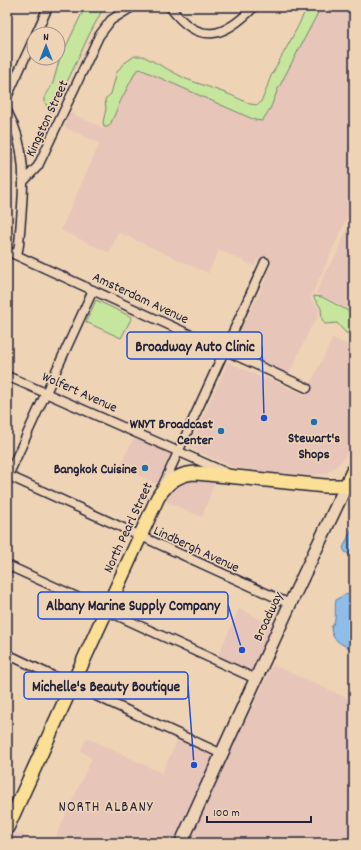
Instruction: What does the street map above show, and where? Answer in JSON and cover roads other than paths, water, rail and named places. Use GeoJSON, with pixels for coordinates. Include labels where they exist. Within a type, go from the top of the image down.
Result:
{"type":"FeatureCollection","features":[{"type":"Feature","properties":{"kind":"main road","name":"Broadway"},"geometry":{"type":"LineString","coordinates":[[346,486],[354,469]]}},
{"type":"Feature","properties":{"kind":"main road"},"geometry":{"type":"LineString","coordinates":[[158,497],[163,489],[173,480],[187,474],[206,473],[237,477]]}},
{"type":"Feature","properties":{"kind":"main road","name":"Wolfert Avenue"},"geometry":{"type":"LineString","coordinates":[[237,477],[325,486],[346,486]]}},
{"type":"Feature","properties":{"kind":"main road","name":"North Pearl Street"},"geometry":{"type":"LineString","coordinates":[[7,828],[158,497]]}},
{"type":"Feature","properties":{"kind":"street"},"geometry":{"type":"LineString","coordinates":[[40,26],[48,7]]}},
{"type":"Feature","properties":{"kind":"street","name":"Kingston Street"},"geometry":{"type":"LineString","coordinates":[[23,182],[32,174],[40,161],[99,36],[111,20],[132,7]]}},
{"type":"Feature","properties":{"kind":"street"},"geometry":{"type":"LineString","coordinates":[[170,7],[187,26],[199,32],[208,33],[222,32],[233,26],[254,7]]}},
{"type":"Feature","properties":{"kind":"street"},"geometry":{"type":"LineString","coordinates":[[7,97],[26,55]]}},
{"type":"Feature","properties":{"kind":"street"},"geometry":{"type":"LineString","coordinates":[[7,111],[15,126],[20,143],[24,168],[19,247],[17,255]]}},
{"type":"Feature","properties":{"kind":"street","name":"Amsterdam Avenue"},"geometry":{"type":"LineString","coordinates":[[7,251],[307,388]]}},
{"type":"Feature","properties":{"kind":"street","name":"North Pearl Street"},"geometry":{"type":"LineString","coordinates":[[158,497],[265,262]]}},
{"type":"Feature","properties":{"kind":"street"},"geometry":{"type":"LineString","coordinates":[[7,476],[93,290]]}},
{"type":"Feature","properties":{"kind":"street","name":"Wolfert Avenue"},"geometry":{"type":"LineString","coordinates":[[7,376],[237,477]]}},
{"type":"Feature","properties":{"kind":"street","name":"Lindbergh Avenue"},"geometry":{"type":"LineString","coordinates":[[7,476],[290,604]]}},
{"type":"Feature","properties":{"kind":"street","name":"Broadway"},"geometry":{"type":"LineString","coordinates":[[181,843],[290,604],[346,486]]}},
{"type":"Feature","properties":{"kind":"street"},"geometry":{"type":"LineString","coordinates":[[7,565],[256,679]]}},
{"type":"Feature","properties":{"kind":"street"},"geometry":{"type":"LineString","coordinates":[[7,654],[222,754]]}},
{"type":"Feature","properties":{"kind":"water"},"geometry":{"type":"Polygon","coordinates":[[[354,524],[354,557],[345,552],[343,548],[354,524]]]}},
{"type":"Feature","properties":{"kind":"water"},"geometry":{"type":"Polygon","coordinates":[[[345,594],[354,596],[354,650],[335,639],[331,627],[335,618],[336,600],[345,594]]]}},
{"type":"Feature","properties":{"kind":"place","name":"Broadway Auto Clinic"},"geometry":{"type":"Point","coordinates":[264,418]}},
{"type":"Feature","properties":{"kind":"place","name":"Stewart's Shops"},"geometry":{"type":"Point","coordinates":[314,422]}},
{"type":"Feature","properties":{"kind":"place","name":"WNYT Broadcast Center"},"geometry":{"type":"Point","coordinates":[221,431]}},
{"type":"Feature","properties":{"kind":"place","name":"Bangkok Cuisine"},"geometry":{"type":"Point","coordinates":[145,468]}},
{"type":"Feature","properties":{"kind":"place","name":"Albany Marine Supply Company"},"geometry":{"type":"Point","coordinates":[242,650]}},
{"type":"Feature","properties":{"kind":"place","name":"Michelle's Beauty Boutique"},"geometry":{"type":"Point","coordinates":[194,765]}},
{"type":"Feature","properties":{"kind":"district","name":"NORTH ALBANY"},"geometry":{"type":"Point","coordinates":[106,806]}}]}
